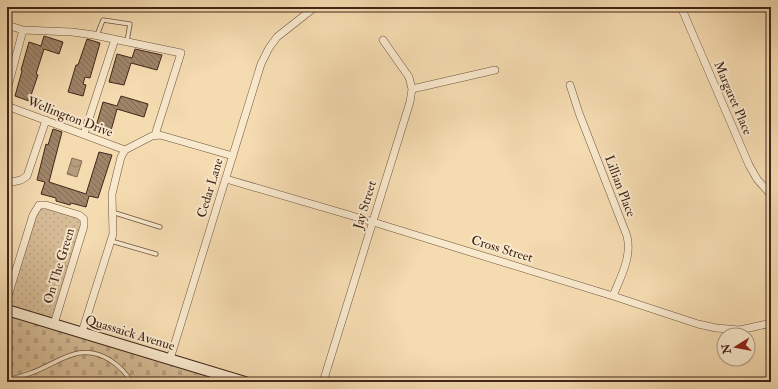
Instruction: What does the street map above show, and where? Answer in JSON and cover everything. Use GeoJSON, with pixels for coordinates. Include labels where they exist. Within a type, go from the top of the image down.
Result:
{"type":"FeatureCollection","features":[{"type":"Feature","properties":{"kind":"main road","name":"Quassaick Avenue"},"geometry":{"type":"LineString","coordinates":[[7,310],[170,359],[218,378],[245,382]]}},
{"type":"Feature","properties":{"kind":"street","name":"Cedar Lane"},"geometry":{"type":"LineString","coordinates":[[170,359],[261,64],[269,48],[277,37],[315,7]]}},
{"type":"Feature","properties":{"kind":"street","name":"Margaret Place"},"geometry":{"type":"LineString","coordinates":[[681,7],[749,165],[757,179],[771,195]]}},
{"type":"Feature","properties":{"kind":"street"},"geometry":{"type":"LineString","coordinates":[[7,25],[23,30],[72,32],[97,35],[180,52],[155,135]]}},
{"type":"Feature","properties":{"kind":"street"},"geometry":{"type":"LineString","coordinates":[[7,90],[23,30]]}},
{"type":"Feature","properties":{"kind":"street"},"geometry":{"type":"LineString","coordinates":[[84,134],[115,39]]}},
{"type":"Feature","properties":{"kind":"street"},"geometry":{"type":"LineString","coordinates":[[383,40],[408,77],[412,89],[495,70]]}},
{"type":"Feature","properties":{"kind":"street","name":"Lillian Place"},"geometry":{"type":"LineString","coordinates":[[570,85],[579,113],[629,244],[627,260],[613,296]]}},
{"type":"Feature","properties":{"kind":"street","name":"Jay Street"},"geometry":{"type":"LineString","coordinates":[[323,382],[410,102],[412,89]]}},
{"type":"Feature","properties":{"kind":"street","name":"Wellington Drive"},"geometry":{"type":"LineString","coordinates":[[7,106],[125,150]]}},
{"type":"Feature","properties":{"kind":"street"},"geometry":{"type":"LineString","coordinates":[[8,186],[27,176],[46,120]]}},
{"type":"Feature","properties":{"kind":"street"},"geometry":{"type":"LineString","coordinates":[[82,332],[113,234],[112,194],[121,157],[125,150],[155,135],[168,137],[233,156]]}},
{"type":"Feature","properties":{"kind":"street","name":"Cross Street"},"geometry":{"type":"LineString","coordinates":[[226,179],[373,222],[613,296],[698,324],[716,328],[740,330],[771,323]]}},
{"type":"Feature","properties":{"kind":"street","name":"On The Green"},"geometry":{"type":"LineString","coordinates":[[7,300],[33,215],[37,207],[39,205],[46,205],[79,215],[84,219],[84,226],[54,324]]}},
{"type":"Feature","properties":{"kind":"lane"},"geometry":{"type":"LineString","coordinates":[[97,35],[103,20],[130,24],[127,41]]}},
{"type":"Feature","properties":{"kind":"lane"},"geometry":{"type":"LineString","coordinates":[[112,212],[160,227]]}},
{"type":"Feature","properties":{"kind":"lane"},"geometry":{"type":"LineString","coordinates":[[111,241],[156,254]]}},
{"type":"Feature","properties":{"kind":"lane"},"geometry":{"type":"LineString","coordinates":[[7,380],[32,373],[70,355],[86,352],[106,357],[125,373],[131,382]]}},
{"type":"Feature","properties":{"kind":"green space"},"geometry":{"type":"Polygon","coordinates":[[[39,205],[84,219],[54,324],[7,310],[7,299],[39,205]]]}},
{"type":"Feature","properties":{"kind":"green space"},"geometry":{"type":"Polygon","coordinates":[[[7,310],[219,374],[217,382],[7,382],[7,310]]]}},
{"type":"Feature","properties":{"kind":"water"},"geometry":{"type":"Polygon","coordinates":[[[72,158],[82,161],[77,177],[67,174],[72,158]]]}},
{"type":"Feature","properties":{"kind":"building"},"geometry":{"type":"Polygon","coordinates":[[[44,36],[63,42],[59,54],[44,49],[36,74],[38,75],[29,101],[15,96],[21,70],[29,42],[41,46],[44,36]]]}},
{"type":"Feature","properties":{"kind":"building"},"geometry":{"type":"Polygon","coordinates":[[[87,39],[100,43],[90,78],[85,77],[83,84],[86,85],[83,96],[68,92],[76,65],[78,65],[87,39]]]}},
{"type":"Feature","properties":{"kind":"building"},"geometry":{"type":"Polygon","coordinates":[[[135,49],[162,55],[157,70],[131,63],[124,85],[109,82],[117,54],[132,58],[135,49]]]}},
{"type":"Feature","properties":{"kind":"building"},"geometry":{"type":"Polygon","coordinates":[[[121,96],[148,104],[144,117],[117,109],[110,134],[95,130],[103,102],[117,106],[121,96]]]}},
{"type":"Feature","properties":{"kind":"building"},"geometry":{"type":"Polygon","coordinates":[[[53,129],[62,132],[49,182],[86,194],[99,152],[112,155],[98,198],[89,196],[86,207],[56,201],[56,198],[41,194],[45,182],[37,180],[46,144],[48,145],[53,129]]]}}]}
